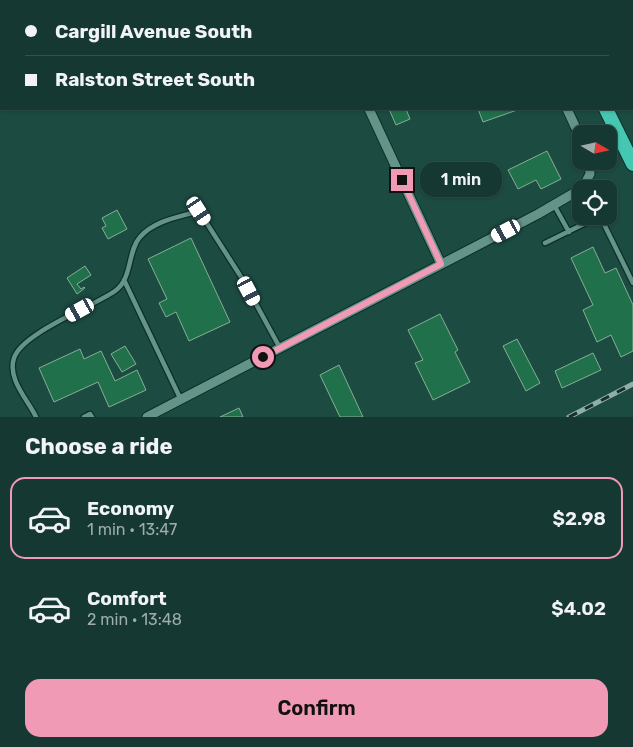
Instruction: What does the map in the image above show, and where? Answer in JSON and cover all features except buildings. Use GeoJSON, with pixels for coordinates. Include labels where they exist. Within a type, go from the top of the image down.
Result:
{"type":"FeatureCollection","features":[{"type":"Feature","properties":{"kind":"highway"},"geometry":{"type":"LineString","coordinates":[[606,110],[633,164]]}},
{"type":"Feature","properties":{"kind":"street"},"geometry":{"type":"LineString","coordinates":[[369,110],[441,264]]}},
{"type":"Feature","properties":{"kind":"street"},"geometry":{"type":"LineString","coordinates":[[567,110],[574,125]]}},
{"type":"Feature","properties":{"kind":"street"},"geometry":{"type":"LineString","coordinates":[[147,417],[572,194]]}},
{"type":"Feature","properties":{"kind":"lane"},"geometry":{"type":"LineString","coordinates":[[554,205],[569,232]]}},
{"type":"Feature","properties":{"kind":"lane"},"geometry":{"type":"LineString","coordinates":[[36,417],[13,374],[12,364],[14,356],[24,343],[116,290],[124,280],[140,237],[161,222],[199,211],[243,280],[280,348]]}},
{"type":"Feature","properties":{"kind":"lane"},"geometry":{"type":"LineString","coordinates":[[545,244],[600,216],[633,283]]}},
{"type":"Feature","properties":{"kind":"lane"},"geometry":{"type":"LineString","coordinates":[[124,280],[181,400]]}},
{"type":"Feature","properties":{"kind":"lane"},"geometry":{"type":"LineString","coordinates":[[84,417],[90,414],[92,417]]}},
{"type":"Feature","properties":{"kind":"railway"},"geometry":{"type":"LineString","coordinates":[[569,417],[633,384]]}},
{"type":"Feature","properties":{"kind":"route"},"geometry":{"type":"LineString","coordinates":[[263,357],[441,264],[402,180]]}}]}
